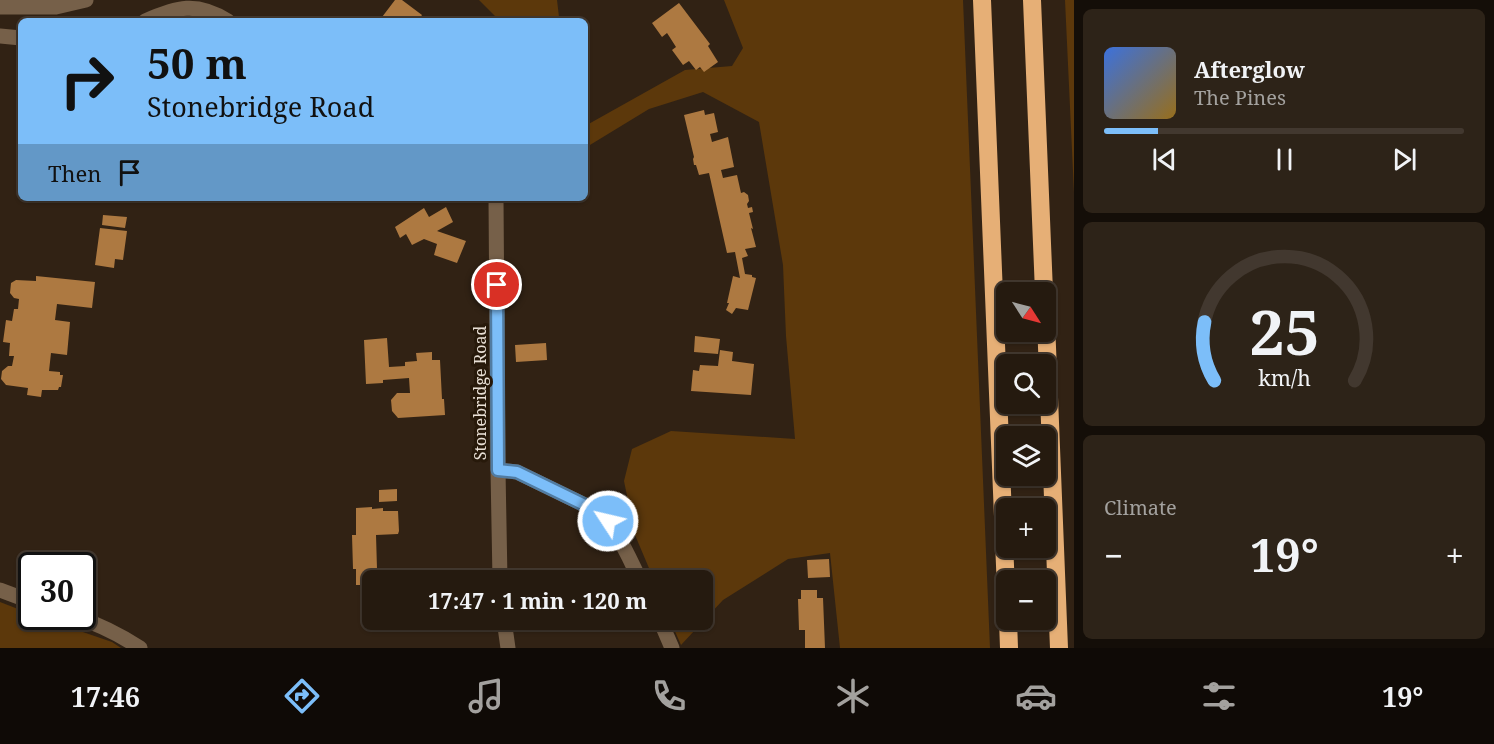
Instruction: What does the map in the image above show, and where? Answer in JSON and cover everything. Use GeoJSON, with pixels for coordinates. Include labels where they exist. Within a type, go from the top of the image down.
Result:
{"type":"FeatureCollection","features":[{"type":"Feature","properties":{"kind":"highway"},"geometry":{"type":"LineString","coordinates":[[982,0],[1005,570]]}},
{"type":"Feature","properties":{"kind":"highway"},"geometry":{"type":"LineString","coordinates":[[1032,0],[1044,282]]}},
{"type":"Feature","properties":{"kind":"highway"},"geometry":{"type":"LineString","coordinates":[[1047,342],[1059,648]]}},
{"type":"Feature","properties":{"kind":"highway"},"geometry":{"type":"LineString","coordinates":[[1008,630],[1009,648]]}},
{"type":"Feature","properties":{"kind":"street"},"geometry":{"type":"LineString","coordinates":[[0,7],[56,7],[86,0]]}},
{"type":"Feature","properties":{"kind":"street"},"geometry":{"type":"LineString","coordinates":[[152,18],[167,11],[187,8],[200,8],[214,12],[223,18]]}},
{"type":"Feature","properties":{"kind":"street"},"geometry":{"type":"LineString","coordinates":[[0,36],[18,38]]}},
{"type":"Feature","properties":{"kind":"street","name":"Stonebridge Road"},"geometry":{"type":"LineString","coordinates":[[496,201],[498,470],[517,472],[591,508],[614,530],[635,570]]}},
{"type":"Feature","properties":{"kind":"street"},"geometry":{"type":"LineString","coordinates":[[498,470],[500,570]]}},
{"type":"Feature","properties":{"kind":"street"},"geometry":{"type":"LineString","coordinates":[[0,590],[18,597]]}},
{"type":"Feature","properties":{"kind":"street"},"geometry":{"type":"LineString","coordinates":[[96,624],[119,634],[140,648]]}},
{"type":"Feature","properties":{"kind":"street"},"geometry":{"type":"LineString","coordinates":[[505,630],[508,648]]}},
{"type":"Feature","properties":{"kind":"street"},"geometry":{"type":"LineString","coordinates":[[664,630],[672,648]]}},
{"type":"Feature","properties":{"kind":"shaded area"},"geometry":{"type":"Polygon","coordinates":[[[479,0],[557,0],[559,18],[497,18],[479,0]]]}},
{"type":"Feature","properties":{"kind":"shaded area"},"geometry":{"type":"Polygon","coordinates":[[[724,0],[963,0],[990,648],[840,648],[830,553],[788,559],[723,600],[713,611],[713,570],[650,570],[635,535],[624,481],[632,449],[671,431],[795,439],[786,336],[783,265],[759,122],[703,92],[649,109],[588,146],[588,124],[685,70],[732,66],[743,48],[724,0]]]}},
{"type":"Feature","properties":{"kind":"shaded area"},"geometry":{"type":"Polygon","coordinates":[[[1065,0],[1074,0],[1074,193],[1065,0]]]}},
{"type":"Feature","properties":{"kind":"shaded area"},"geometry":{"type":"Polygon","coordinates":[[[0,602],[18,609],[18,630],[77,630],[112,642],[121,648],[0,648],[0,602]]]}},
{"type":"Feature","properties":{"kind":"shaded area"},"geometry":{"type":"Polygon","coordinates":[[[674,630],[695,630],[681,645],[674,630]]]}},
{"type":"Feature","properties":{"kind":"building"},"geometry":{"type":"Polygon","coordinates":[[[395,0],[402,0],[422,15],[420,18],[381,18],[395,0]]]}},
{"type":"Feature","properties":{"kind":"building"},"geometry":{"type":"Polygon","coordinates":[[[679,3],[710,44],[708,46],[718,62],[704,72],[700,67],[696,70],[689,61],[683,65],[672,50],[676,47],[667,33],[662,37],[652,23],[679,3]]]}},
{"type":"Feature","properties":{"kind":"building"},"geometry":{"type":"Polygon","coordinates":[[[704,110],[705,115],[714,113],[718,132],[710,134],[712,142],[728,137],[734,167],[721,170],[723,178],[737,175],[741,193],[748,195],[748,208],[752,207],[753,212],[749,213],[756,247],[745,249],[748,256],[742,258],[745,274],[756,278],[748,310],[736,308],[732,314],[726,310],[733,276],[740,278],[735,252],[727,253],[709,173],[699,175],[694,165],[684,115],[704,110]]]}},
{"type":"Feature","properties":{"kind":"building"},"geometry":{"type":"Polygon","coordinates":[[[446,207],[453,222],[437,231],[466,241],[457,263],[434,255],[437,244],[424,239],[412,245],[406,234],[400,238],[395,227],[424,208],[429,217],[446,207]]]}},
{"type":"Feature","properties":{"kind":"building"},"geometry":{"type":"Polygon","coordinates":[[[103,215],[127,217],[125,228],[102,225],[103,215]]]}},
{"type":"Feature","properties":{"kind":"building"},"geometry":{"type":"Polygon","coordinates":[[[100,228],[127,231],[123,260],[115,259],[114,268],[95,265],[100,228]]]}},
{"type":"Feature","properties":{"kind":"building"},"geometry":{"type":"Polygon","coordinates":[[[36,276],[95,282],[92,308],[57,304],[55,320],[70,322],[67,355],[51,353],[49,371],[60,372],[60,375],[63,375],[61,387],[58,390],[42,390],[41,397],[27,395],[28,388],[6,385],[1,379],[2,371],[12,366],[14,356],[9,356],[10,343],[3,342],[6,320],[12,321],[14,309],[18,309],[19,299],[14,298],[10,293],[11,283],[16,280],[36,281],[36,276]]]}},
{"type":"Feature","properties":{"kind":"building"},"geometry":{"type":"Polygon","coordinates":[[[695,336],[720,339],[718,354],[694,352],[695,336]]]}},
{"type":"Feature","properties":{"kind":"building"},"geometry":{"type":"Polygon","coordinates":[[[387,338],[389,367],[405,366],[405,362],[417,361],[416,353],[432,352],[432,360],[440,360],[445,415],[398,418],[392,411],[391,400],[397,393],[410,393],[409,378],[366,384],[364,340],[387,338]]]}},
{"type":"Feature","properties":{"kind":"building"},"geometry":{"type":"Polygon","coordinates":[[[546,343],[547,360],[516,362],[515,345],[546,343]]]}},
{"type":"Feature","properties":{"kind":"building"},"geometry":{"type":"Polygon","coordinates":[[[720,350],[733,352],[732,361],[754,364],[751,395],[691,391],[693,370],[699,371],[700,365],[718,366],[720,350]]]}},
{"type":"Feature","properties":{"kind":"building"},"geometry":{"type":"Polygon","coordinates":[[[397,489],[397,501],[379,502],[379,490],[397,489]]]}},
{"type":"Feature","properties":{"kind":"building"},"geometry":{"type":"Polygon","coordinates":[[[372,507],[372,509],[383,508],[383,511],[398,511],[398,534],[376,535],[377,569],[362,570],[362,585],[356,585],[356,569],[353,569],[352,535],[356,535],[356,508],[372,507]]]}},
{"type":"Feature","properties":{"kind":"building"},"geometry":{"type":"Polygon","coordinates":[[[829,559],[830,577],[808,578],[807,560],[829,559]]]}},
{"type":"Feature","properties":{"kind":"building"},"geometry":{"type":"Polygon","coordinates":[[[801,590],[817,590],[817,598],[823,598],[825,648],[805,648],[805,630],[799,630],[798,599],[801,599],[801,590]]]}},
{"type":"Feature","properties":{"kind":"route"},"geometry":{"type":"LineString","coordinates":[[497,285],[498,470],[517,472],[591,508],[608,521]]}}]}
